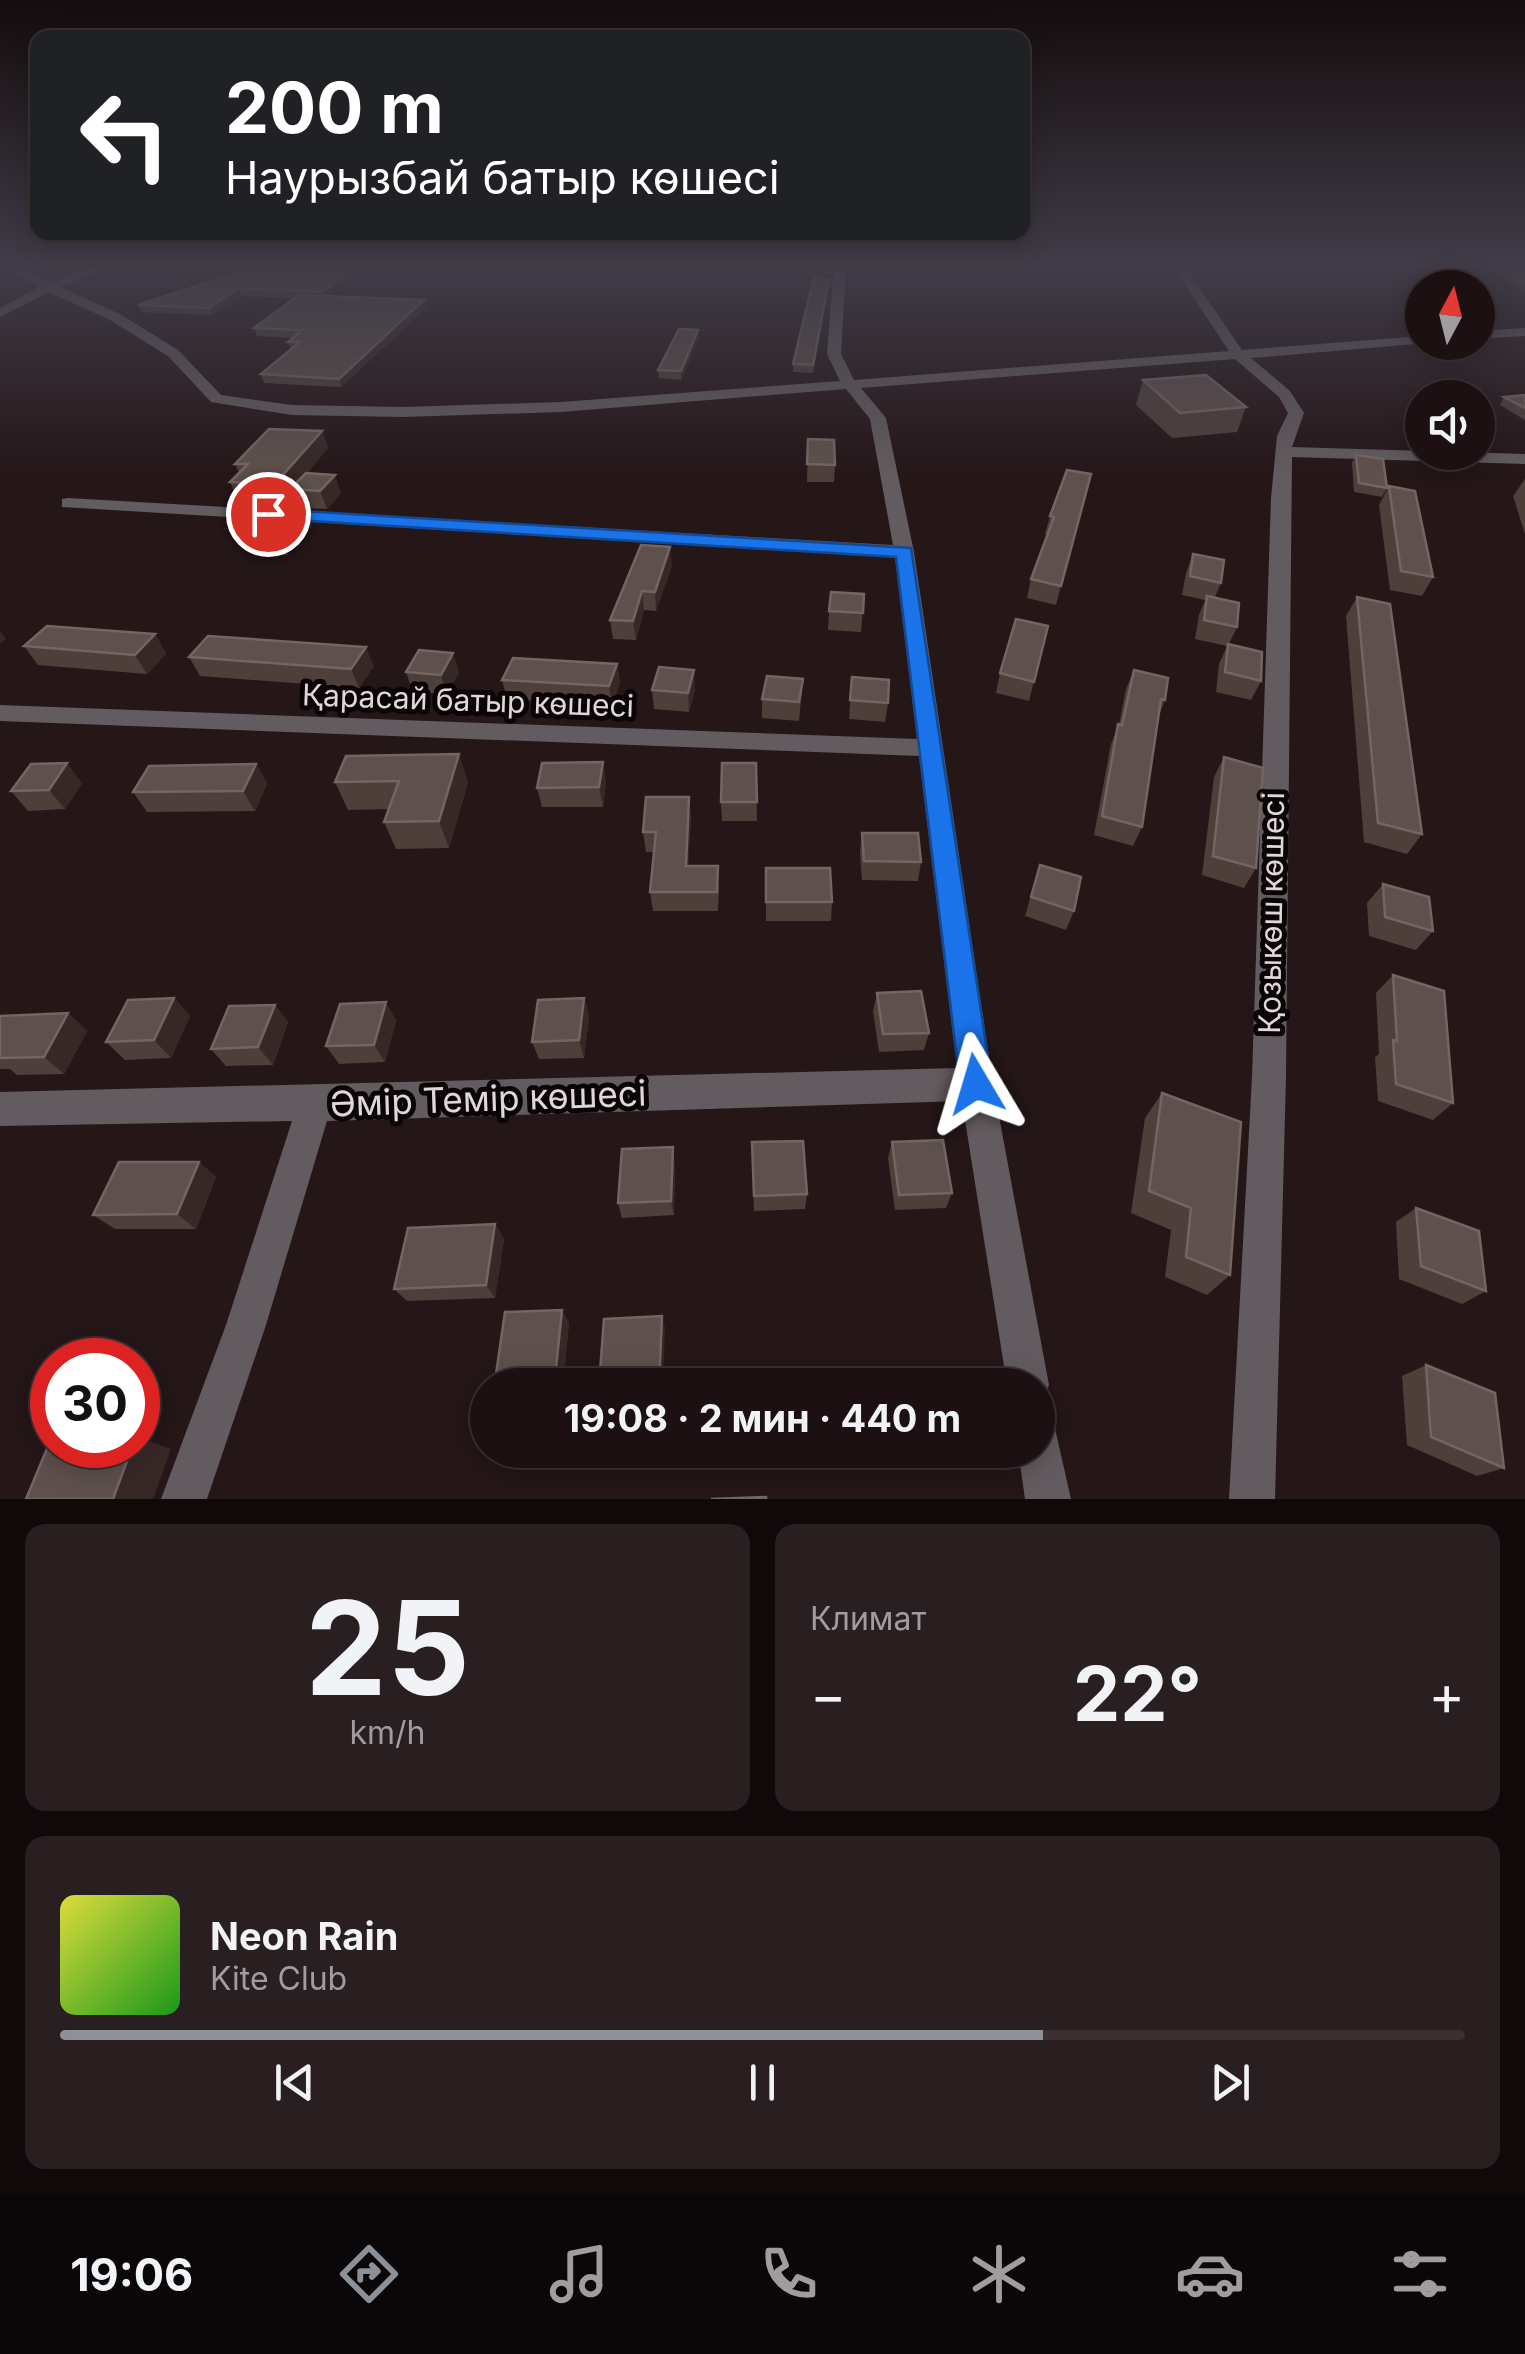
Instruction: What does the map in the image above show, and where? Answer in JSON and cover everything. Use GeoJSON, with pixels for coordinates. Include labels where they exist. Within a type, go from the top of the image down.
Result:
{"type":"FeatureCollection","features":[{"type":"Feature","properties":{"kind":"street"},"geometry":{"type":"LineString","coordinates":[[144,335],[173,353],[216,399],[292,410],[423,412],[561,407],[854,386],[1405,341]]}},
{"type":"Feature","properties":{"kind":"street"},"geometry":{"type":"LineString","coordinates":[[835,335],[834,354],[840,373],[878,418],[904,552],[976,1084],[1025,1368]]}},
{"type":"Feature","properties":{"kind":"street"},"geometry":{"type":"LineString","coordinates":[[1225,335],[1238,354]]}},
{"type":"Feature","properties":{"kind":"street","name":"Қозыкөш көшесі"},"geometry":{"type":"LineString","coordinates":[[1238,354],[1285,394],[1296,413],[1285,436],[1280,498],[1269,1078],[1252,1499]]}},
{"type":"Feature","properties":{"kind":"street"},"geometry":{"type":"LineString","coordinates":[[1285,452],[1525,459]]}},
{"type":"Feature","properties":{"kind":"street"},"geometry":{"type":"LineString","coordinates":[[68,502],[904,552]]}},
{"type":"Feature","properties":{"kind":"street","name":"Қарасай батыр көшесі"},"geometry":{"type":"LineString","coordinates":[[0,714],[933,748]]}},
{"type":"Feature","properties":{"kind":"street","name":"Әмір Темір көшесі"},"geometry":{"type":"LineString","coordinates":[[0,1109],[315,1104],[976,1084]]}},
{"type":"Feature","properties":{"kind":"street"},"geometry":{"type":"LineString","coordinates":[[184,1499],[246,1325],[315,1104]]}},
{"type":"Feature","properties":{"kind":"street"},"geometry":{"type":"LineString","coordinates":[[1043,1468],[1048,1499]]}},
{"type":"Feature","properties":{"kind":"building"},"geometry":{"type":"Polygon","coordinates":[[[296,335],[386,335],[339,379],[261,374],[300,342],[288,342],[296,335]]]}},
{"type":"Feature","properties":{"kind":"building"},"geometry":{"type":"Polygon","coordinates":[[[676,335],[696,335],[681,371],[658,370],[676,335]]]}},
{"type":"Feature","properties":{"kind":"building"},"geometry":{"type":"Polygon","coordinates":[[[800,335],[819,335],[813,365],[793,364],[800,335]]]}},
{"type":"Feature","properties":{"kind":"building"},"geometry":{"type":"Polygon","coordinates":[[[1206,375],[1246,407],[1180,413],[1143,380],[1206,375]]]}},
{"type":"Feature","properties":{"kind":"building"},"geometry":{"type":"Polygon","coordinates":[[[1525,395],[1525,408],[1504,397],[1525,395]]]}},
{"type":"Feature","properties":{"kind":"building"},"geometry":{"type":"Polygon","coordinates":[[[269,429],[322,431],[274,485],[230,482],[248,464],[235,464],[269,429]]]}},
{"type":"Feature","properties":{"kind":"building"},"geometry":{"type":"Polygon","coordinates":[[[808,439],[834,440],[835,465],[807,464],[808,439]]]}},
{"type":"Feature","properties":{"kind":"building"},"geometry":{"type":"Polygon","coordinates":[[[1356,455],[1383,459],[1387,488],[1359,483],[1356,455]]]}},
{"type":"Feature","properties":{"kind":"building"},"geometry":{"type":"Polygon","coordinates":[[[1067,470],[1091,474],[1061,586],[1031,579],[1067,470]]]}},
{"type":"Feature","properties":{"kind":"building"},"geometry":{"type":"Polygon","coordinates":[[[306,473],[335,475],[320,491],[290,489],[306,473]]]}},
{"type":"Feature","properties":{"kind":"building"},"geometry":{"type":"Polygon","coordinates":[[[1389,486],[1415,491],[1433,577],[1401,571],[1389,486]]]}},
{"type":"Feature","properties":{"kind":"building"},"geometry":{"type":"Polygon","coordinates":[[[274,506],[305,507],[279,536],[247,534],[274,506]]]}},
{"type":"Feature","properties":{"kind":"building"},"geometry":{"type":"Polygon","coordinates":[[[641,545],[670,547],[655,592],[642,591],[633,621],[610,620],[641,545]]]}},
{"type":"Feature","properties":{"kind":"building"},"geometry":{"type":"Polygon","coordinates":[[[1193,554],[1224,560],[1221,583],[1190,576],[1193,554]]]}},
{"type":"Feature","properties":{"kind":"building"},"geometry":{"type":"Polygon","coordinates":[[[831,592],[864,594],[863,613],[829,611],[831,592]]]}},
{"type":"Feature","properties":{"kind":"building"},"geometry":{"type":"Polygon","coordinates":[[[1207,596],[1239,603],[1237,627],[1204,620],[1207,596]]]}},
{"type":"Feature","properties":{"kind":"building"},"geometry":{"type":"Polygon","coordinates":[[[1357,597],[1390,604],[1422,834],[1378,823],[1357,597]]]}},
{"type":"Feature","properties":{"kind":"building"},"geometry":{"type":"Polygon","coordinates":[[[1016,619],[1048,626],[1034,682],[1000,673],[1016,619]]]}},
{"type":"Feature","properties":{"kind":"building"},"geometry":{"type":"Polygon","coordinates":[[[47,626],[155,634],[135,655],[24,646],[47,626]]]}},
{"type":"Feature","properties":{"kind":"building"},"geometry":{"type":"Polygon","coordinates":[[[208,636],[366,647],[351,669],[189,657],[208,636]]]}},
{"type":"Feature","properties":{"kind":"building"},"geometry":{"type":"Polygon","coordinates":[[[1228,644],[1262,652],[1261,681],[1225,672],[1228,644]]]}},
{"type":"Feature","properties":{"kind":"building"},"geometry":{"type":"Polygon","coordinates":[[[419,650],[453,653],[441,675],[406,672],[419,650]]]}},
{"type":"Feature","properties":{"kind":"building"},"geometry":{"type":"Polygon","coordinates":[[[513,658],[617,664],[609,686],[502,680],[513,658]]]}},
{"type":"Feature","properties":{"kind":"building"},"geometry":{"type":"Polygon","coordinates":[[[659,667],[694,670],[688,693],[652,690],[659,667]]]}},
{"type":"Feature","properties":{"kind":"building"},"geometry":{"type":"Polygon","coordinates":[[[1134,670],[1168,678],[1165,700],[1161,699],[1142,827],[1102,816],[1118,724],[1122,725],[1134,670]]]}},
{"type":"Feature","properties":{"kind":"building"},"geometry":{"type":"Polygon","coordinates":[[[767,676],[803,679],[799,702],[762,699],[767,676]]]}},
{"type":"Feature","properties":{"kind":"building"},"geometry":{"type":"Polygon","coordinates":[[[852,677],[889,680],[888,703],[850,700],[852,677]]]}},
{"type":"Feature","properties":{"kind":"building"},"geometry":{"type":"Polygon","coordinates":[[[459,754],[439,821],[384,822],[399,781],[335,782],[346,756],[459,754]]]}},
{"type":"Feature","properties":{"kind":"building"},"geometry":{"type":"Polygon","coordinates":[[[1224,757],[1263,768],[1256,868],[1213,856],[1224,757]]]}},
{"type":"Feature","properties":{"kind":"building"},"geometry":{"type":"Polygon","coordinates":[[[603,762],[599,787],[537,788],[542,763],[603,762]]]}},
{"type":"Feature","properties":{"kind":"building"},"geometry":{"type":"Polygon","coordinates":[[[67,763],[49,790],[11,791],[31,764],[67,763]]]}},
{"type":"Feature","properties":{"kind":"building"},"geometry":{"type":"Polygon","coordinates":[[[722,763],[756,763],[757,802],[721,802],[722,763]]]}},
{"type":"Feature","properties":{"kind":"building"},"geometry":{"type":"Polygon","coordinates":[[[256,764],[243,791],[133,792],[149,766],[256,764]]]}},
{"type":"Feature","properties":{"kind":"building"},"geometry":{"type":"Polygon","coordinates":[[[646,797],[689,797],[686,866],[718,866],[717,892],[650,892],[656,832],[643,832],[646,797]]]}},
{"type":"Feature","properties":{"kind":"building"},"geometry":{"type":"Polygon","coordinates":[[[862,833],[918,833],[921,862],[864,861],[862,833]]]}},
{"type":"Feature","properties":{"kind":"building"},"geometry":{"type":"Polygon","coordinates":[[[1040,865],[1081,877],[1074,911],[1031,897],[1040,865]]]}},
{"type":"Feature","properties":{"kind":"building"},"geometry":{"type":"Polygon","coordinates":[[[766,868],[830,868],[832,902],[766,902],[766,868]]]}},
{"type":"Feature","properties":{"kind":"building"},"geometry":{"type":"Polygon","coordinates":[[[1383,884],[1429,897],[1433,931],[1385,917],[1383,884]]]}},
{"type":"Feature","properties":{"kind":"building"},"geometry":{"type":"Polygon","coordinates":[[[1393,975],[1444,991],[1453,1103],[1396,1084],[1393,975]]]}},
{"type":"Feature","properties":{"kind":"building"},"geometry":{"type":"Polygon","coordinates":[[[921,991],[929,1033],[883,1034],[877,993],[921,991]]]}},
{"type":"Feature","properties":{"kind":"building"},"geometry":{"type":"Polygon","coordinates":[[[174,998],[154,1040],[106,1042],[128,1000],[174,998]]]}},
{"type":"Feature","properties":{"kind":"building"},"geometry":{"type":"Polygon","coordinates":[[[584,998],[579,1040],[532,1042],[538,1000],[584,998]]]}},
{"type":"Feature","properties":{"kind":"building"},"geometry":{"type":"Polygon","coordinates":[[[386,1002],[374,1045],[326,1046],[340,1004],[386,1002]]]}},
{"type":"Feature","properties":{"kind":"building"},"geometry":{"type":"Polygon","coordinates":[[[275,1005],[258,1047],[211,1049],[229,1006],[275,1005]]]}},
{"type":"Feature","properties":{"kind":"building"},"geometry":{"type":"Polygon","coordinates":[[[68,1013],[44,1057],[0,1058],[0,1016],[68,1013]]]}},
{"type":"Feature","properties":{"kind":"building"},"geometry":{"type":"Polygon","coordinates":[[[1162,1093],[1241,1122],[1230,1275],[1186,1257],[1191,1208],[1149,1191],[1162,1093]]]}},
{"type":"Feature","properties":{"kind":"building"},"geometry":{"type":"Polygon","coordinates":[[[943,1140],[952,1193],[899,1195],[892,1142],[943,1140]]]}},
{"type":"Feature","properties":{"kind":"building"},"geometry":{"type":"Polygon","coordinates":[[[803,1141],[807,1194],[754,1196],[752,1142],[803,1141]]]}},
{"type":"Feature","properties":{"kind":"building"},"geometry":{"type":"Polygon","coordinates":[[[673,1147],[671,1201],[618,1203],[622,1149],[673,1147]]]}},
{"type":"Feature","properties":{"kind":"building"},"geometry":{"type":"Polygon","coordinates":[[[119,1162],[199,1162],[177,1214],[93,1215],[119,1162]]]}},
{"type":"Feature","properties":{"kind":"building"},"geometry":{"type":"Polygon","coordinates":[[[1416,1208],[1479,1231],[1486,1291],[1421,1266],[1416,1208]]]}},
{"type":"Feature","properties":{"kind":"building"},"geometry":{"type":"Polygon","coordinates":[[[495,1224],[486,1285],[394,1289],[408,1228],[495,1224]]]}},
{"type":"Feature","properties":{"kind":"building"},"geometry":{"type":"Polygon","coordinates":[[[562,1310],[556,1368],[497,1368],[505,1312],[562,1310]]]}},
{"type":"Feature","properties":{"kind":"building"},"geometry":{"type":"Polygon","coordinates":[[[662,1316],[660,1368],[600,1368],[604,1319],[662,1316]]]}},
{"type":"Feature","properties":{"kind":"building"},"geometry":{"type":"Polygon","coordinates":[[[1426,1365],[1495,1393],[1504,1468],[1431,1437],[1426,1365]]]}},
{"type":"Feature","properties":{"kind":"building"},"geometry":{"type":"Polygon","coordinates":[[[39,1468],[124,1468],[113,1499],[26,1499],[39,1468]]]}},
{"type":"Feature","properties":{"kind":"route"},"geometry":{"type":"LineString","coordinates":[[268,514],[904,552],[976,1084]]}}]}
